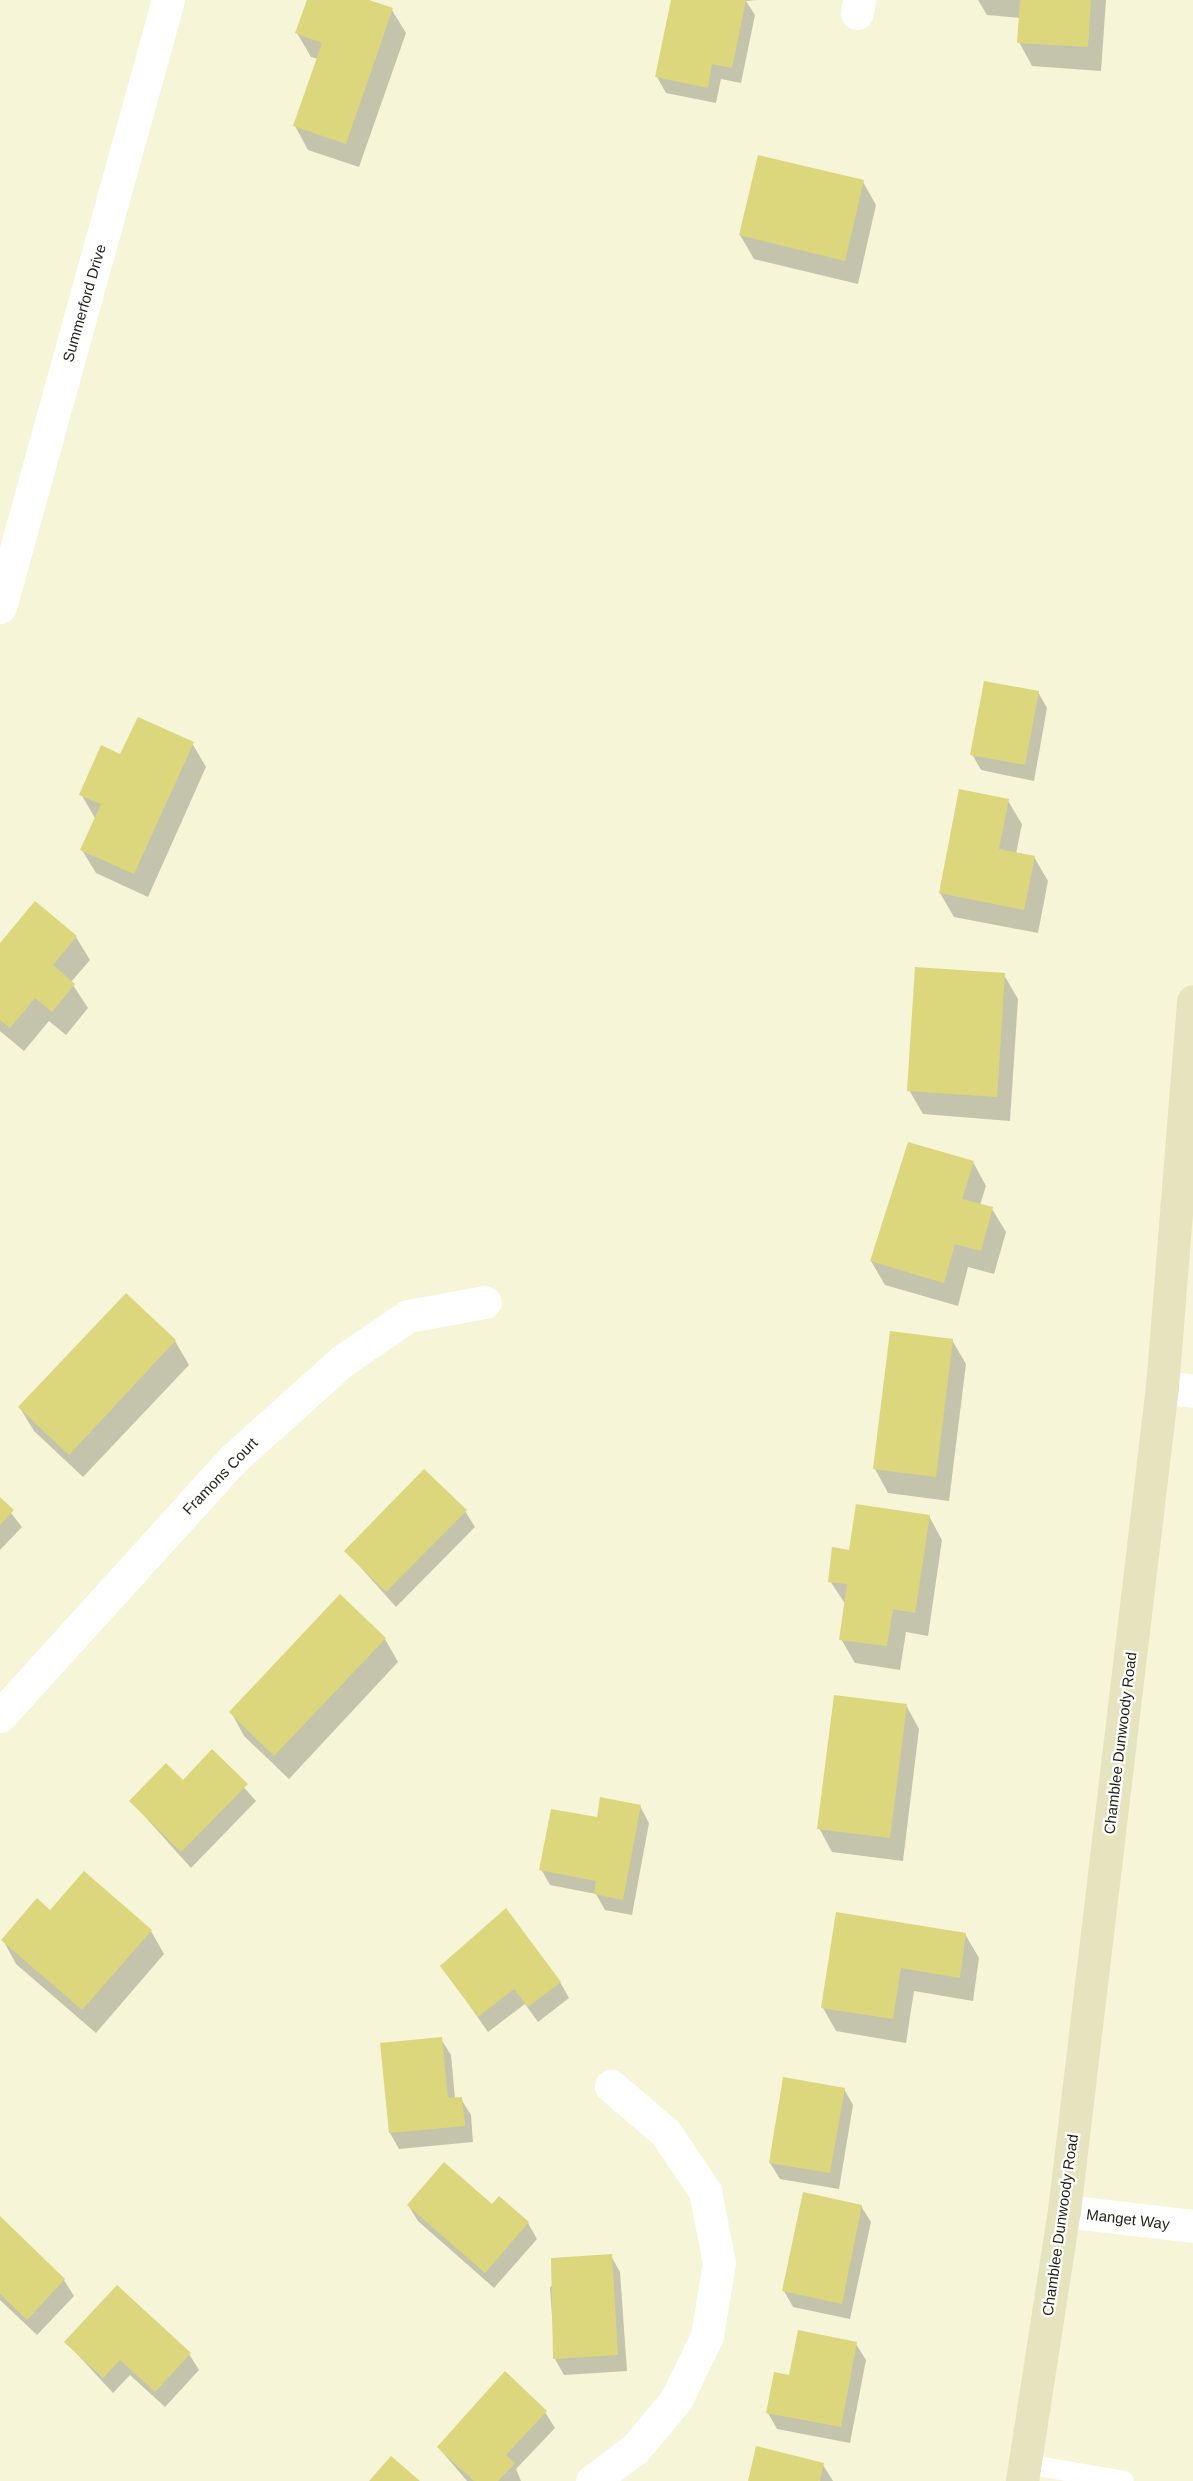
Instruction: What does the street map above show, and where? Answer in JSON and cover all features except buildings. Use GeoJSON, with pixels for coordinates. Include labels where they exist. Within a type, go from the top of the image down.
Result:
{"type":"FeatureCollection","features":[{"type":"Feature","properties":{"kind":"street","name":"Summerford Drive"},"geometry":{"type":"LineString","coordinates":[[0,607],[168,0]]}},
{"type":"Feature","properties":{"kind":"street","name":"Chamblee Dunwoody Road"},"geometry":{"type":"LineString","coordinates":[[1024,2472],[1064,2211],[1178,1389],[1193,1001]]}},
{"type":"Feature","properties":{"kind":"street","name":"Framons Court"},"geometry":{"type":"LineString","coordinates":[[0,1716],[234,1458],[342,1361],[408,1316],[485,1302]]}},
{"type":"Feature","properties":{"kind":"street"},"geometry":{"type":"LineString","coordinates":[[592,2481],[635,2449],[676,2400],[707,2336],[718,2263],[705,2191],[665,2132],[611,2086]]}},
{"type":"Feature","properties":{"kind":"street","name":"Manget Way"},"geometry":{"type":"LineString","coordinates":[[1064,2211],[1193,2226]]}},
{"type":"Feature","properties":{"kind":"lane"},"geometry":{"type":"LineString","coordinates":[[1024,2472],[1124,2481]]}}]}
